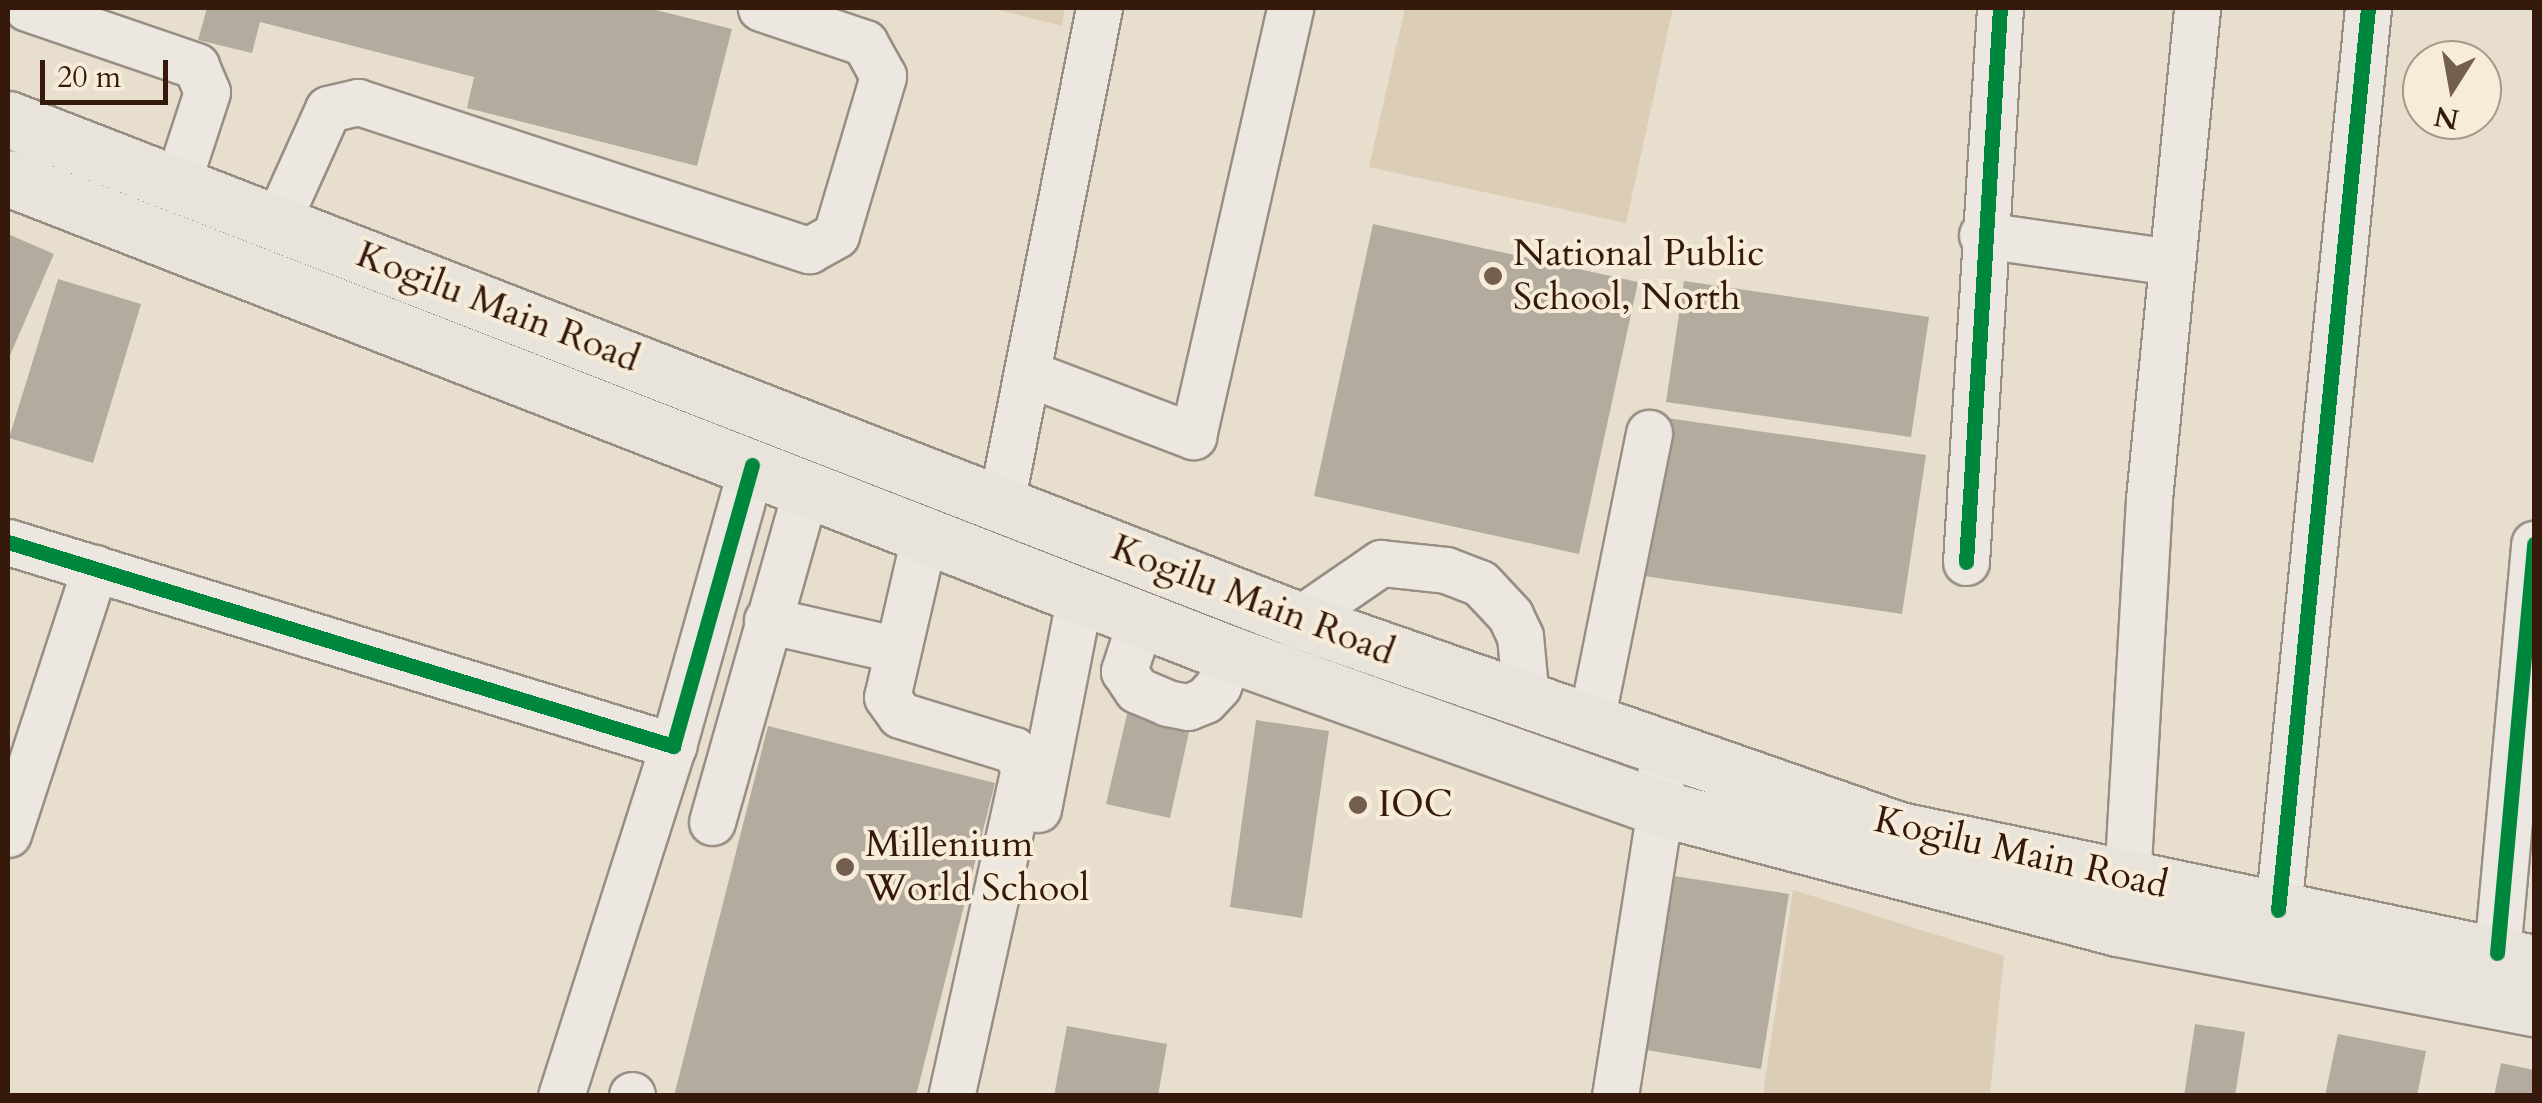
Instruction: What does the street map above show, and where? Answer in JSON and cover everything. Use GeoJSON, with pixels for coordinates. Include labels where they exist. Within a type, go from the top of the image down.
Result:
{"type":"FeatureCollection","features":[{"type":"Feature","properties":{"kind":"main road","name":"Kogilu Main Road"},"geometry":{"type":"LineString","coordinates":[[8,119],[1298,620],[1661,743],[1899,830],[2127,881],[2516,958]]}},
{"type":"Feature","properties":{"kind":"main road","name":"Kogilu Main Road"},"geometry":{"type":"LineString","coordinates":[[8,178],[1230,654],[1660,808],[2117,928],[2534,1008]]}},
{"type":"Feature","properties":{"kind":"street"},"geometry":{"type":"LineString","coordinates":[[27,8],[196,66],[207,92],[177,184]]}},
{"type":"Feature","properties":{"kind":"street"},"geometry":{"type":"LineString","coordinates":[[276,222],[328,108],[358,102],[809,250],[836,235],[884,76],[866,42],[762,8]]}},
{"type":"Feature","properties":{"kind":"street"},"geometry":{"type":"LineString","coordinates":[[1001,503],[1099,8]]}},
{"type":"Feature","properties":{"kind":"street"},"geometry":{"type":"LineString","coordinates":[[1026,373],[1193,436],[1290,8]]}},
{"type":"Feature","properties":{"kind":"street"},"geometry":{"type":"LineString","coordinates":[[1966,562],[1982,235],[2000,8]]}},
{"type":"Feature","properties":{"kind":"street"},"geometry":{"type":"LineString","coordinates":[[2127,881],[2149,499],[2197,8]]}},
{"type":"Feature","properties":{"kind":"street"},"geometry":{"type":"LineString","coordinates":[[2278,910],[2368,8]]}},
{"type":"Feature","properties":{"kind":"street"},"geometry":{"type":"LineString","coordinates":[[1982,235],[2172,262]]}},
{"type":"Feature","properties":{"kind":"street"},"geometry":{"type":"LineString","coordinates":[[1591,721],[1649,433]]}},
{"type":"Feature","properties":{"kind":"street"},"geometry":{"type":"LineString","coordinates":[[561,1096],[673,746],[752,465]]}},
{"type":"Feature","properties":{"kind":"street"},"geometry":{"type":"LineString","coordinates":[[712,822],[807,487]]}},
{"type":"Feature","properties":{"kind":"street"},"geometry":{"type":"LineString","coordinates":[[925,534],[894,649],[887,696],[900,715],[1014,750],[1024,768],[951,1096]]}},
{"type":"Feature","properties":{"kind":"street"},"geometry":{"type":"LineString","coordinates":[[8,542],[673,746]]}},
{"type":"Feature","properties":{"kind":"street"},"geometry":{"type":"LineString","coordinates":[[2516,958],[2534,544]]}},
{"type":"Feature","properties":{"kind":"street"},"geometry":{"type":"LineString","coordinates":[[1298,620],[1382,564],[1446,570],[1480,582],[1510,615],[1520,636],[1526,700]]}},
{"type":"Feature","properties":{"kind":"street"},"geometry":{"type":"LineString","coordinates":[[8,834],[95,568]]}},
{"type":"Feature","properties":{"kind":"street"},"geometry":{"type":"LineString","coordinates":[[982,1096],[1080,594]]}},
{"type":"Feature","properties":{"kind":"street"},"geometry":{"type":"LineString","coordinates":[[767,620],[894,649]]}},
{"type":"Feature","properties":{"kind":"street"},"geometry":{"type":"LineString","coordinates":[[1616,1096],[1660,808],[1661,743]]}},
{"type":"Feature","properties":{"kind":"shaded area"},"geometry":{"type":"Polygon","coordinates":[[[992,8],[1065,8],[1062,26],[992,8]]]}},
{"type":"Feature","properties":{"kind":"shaded area"},"geometry":{"type":"Polygon","coordinates":[[[1405,8],[1673,8],[1626,223],[1369,167],[1405,8]]]}},
{"type":"Feature","properties":{"kind":"shaded area"},"geometry":{"type":"Polygon","coordinates":[[[1793,890],[2004,956],[1990,1095],[1763,1095],[1793,890]]]}},
{"type":"Feature","properties":{"kind":"building"},"geometry":{"type":"Polygon","coordinates":[[[207,8],[648,8],[732,29],[697,166],[467,108],[474,77],[260,22],[252,53],[198,40],[207,8]]]}},
{"type":"Feature","properties":{"kind":"building"},"geometry":{"type":"Polygon","coordinates":[[[1373,224],[1638,282],[1579,554],[1314,496],[1373,224]]]}},
{"type":"Feature","properties":{"kind":"building"},"geometry":{"type":"Polygon","coordinates":[[[8,234],[54,254],[8,360],[8,234]]]}},
{"type":"Feature","properties":{"kind":"building"},"geometry":{"type":"Polygon","coordinates":[[[58,279],[141,304],[93,463],[9,438],[58,279]]]}},
{"type":"Feature","properties":{"kind":"building"},"geometry":{"type":"Polygon","coordinates":[[[1684,281],[1929,317],[1911,437],[1666,402],[1684,281]]]}},
{"type":"Feature","properties":{"kind":"building"},"geometry":{"type":"Polygon","coordinates":[[[1667,418],[1926,455],[1902,614],[1644,576],[1667,418]]]}},
{"type":"Feature","properties":{"kind":"building"},"geometry":{"type":"Polygon","coordinates":[[[1128,710],[1191,723],[1170,818],[1106,804],[1128,710]]]}},
{"type":"Feature","properties":{"kind":"building"},"geometry":{"type":"Polygon","coordinates":[[[1256,720],[1329,731],[1302,918],[1230,907],[1256,720]]]}},
{"type":"Feature","properties":{"kind":"building"},"geometry":{"type":"Polygon","coordinates":[[[768,726],[995,783],[916,1096],[674,1096],[768,726]]]}},
{"type":"Feature","properties":{"kind":"building"},"geometry":{"type":"Polygon","coordinates":[[[1668,875],[1789,894],[1761,1069],[1640,1049],[1668,875]]]}},
{"type":"Feature","properties":{"kind":"building"},"geometry":{"type":"Polygon","coordinates":[[[2195,1024],[2245,1032],[2235,1096],[2184,1096],[2195,1024]]]}},
{"type":"Feature","properties":{"kind":"building"},"geometry":{"type":"Polygon","coordinates":[[[1067,1026],[1167,1044],[1158,1096],[1054,1096],[1067,1026]]]}},
{"type":"Feature","properties":{"kind":"building"},"geometry":{"type":"Polygon","coordinates":[[[2338,1034],[2426,1051],[2417,1096],[2325,1096],[2338,1034]]]}},
{"type":"Feature","properties":{"kind":"building"},"geometry":{"type":"Polygon","coordinates":[[[2501,1063],[2534,1070],[2534,1096],[2494,1096],[2501,1063]]]}},
{"type":"Feature","properties":{"kind":"cycle path"},"geometry":{"type":"LineString","coordinates":[[1966,562],[2000,8]]}},
{"type":"Feature","properties":{"kind":"cycle path"},"geometry":{"type":"LineString","coordinates":[[2278,910],[2368,8]]}},
{"type":"Feature","properties":{"kind":"cycle path"},"geometry":{"type":"LineString","coordinates":[[8,542],[673,746],[752,465]]}},
{"type":"Feature","properties":{"kind":"cycle path"},"geometry":{"type":"LineString","coordinates":[[2497,953],[2534,544]]}},
{"type":"Feature","properties":{"kind":"place","name":"National Public School, North"},"geometry":{"type":"Point","coordinates":[1493,276]}},
{"type":"Feature","properties":{"kind":"place","name":"IOC"},"geometry":{"type":"Point","coordinates":[1358,805]}},
{"type":"Feature","properties":{"kind":"place","name":"Millenium World School"},"geometry":{"type":"Point","coordinates":[845,867]}}]}
